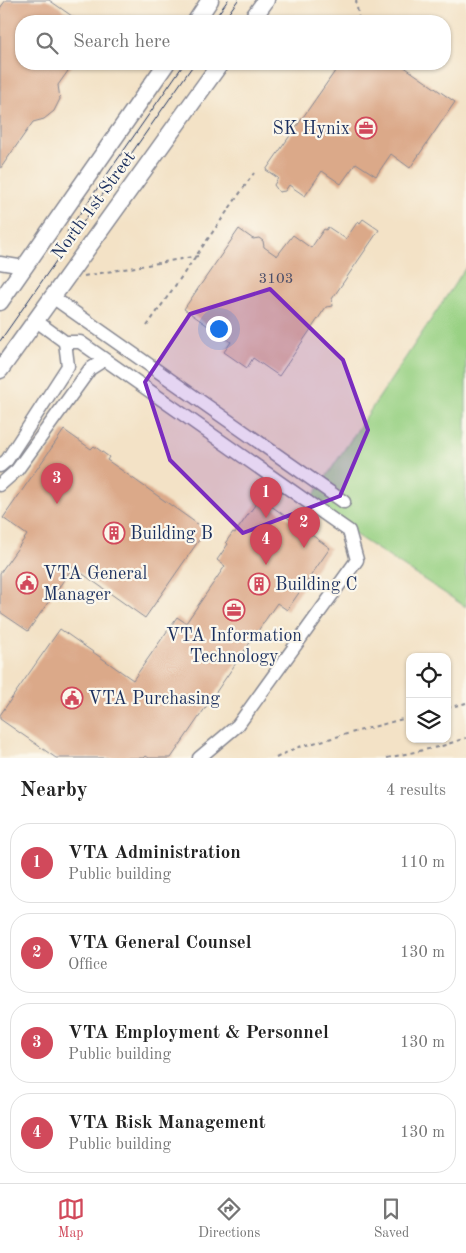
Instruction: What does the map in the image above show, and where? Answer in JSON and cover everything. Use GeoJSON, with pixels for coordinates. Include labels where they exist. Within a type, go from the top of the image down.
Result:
{"type":"FeatureCollection","features":[{"type":"Feature","properties":{"kind":"main road"},"geometry":{"type":"LineString","coordinates":[[200,15],[210,0]]}},
{"type":"Feature","properties":{"kind":"main road"},"geometry":{"type":"LineString","coordinates":[[255,15],[266,0]]}},
{"type":"Feature","properties":{"kind":"main road","name":"North 1st Street"},"geometry":{"type":"LineString","coordinates":[[0,302],[162,70]]}},
{"type":"Feature","properties":{"kind":"main road","name":"North 1st Street"},"geometry":{"type":"LineString","coordinates":[[0,370],[51,296],[216,70]]}},
{"type":"Feature","properties":{"kind":"street"},"geometry":{"type":"LineString","coordinates":[[0,262],[24,267]]}},
{"type":"Feature","properties":{"kind":"street"},"geometry":{"type":"LineString","coordinates":[[51,296],[344,502]]}},
{"type":"Feature","properties":{"kind":"street"},"geometry":{"type":"LineString","coordinates":[[35,320],[65,342],[80,342],[350,532],[357,560],[238,725],[199,758]]}},
{"type":"Feature","properties":{"kind":"street"},"geometry":{"type":"LineString","coordinates":[[0,466],[6,460],[68,366],[65,342]]}},
{"type":"Feature","properties":{"kind":"street"},"geometry":{"type":"LineString","coordinates":[[0,485],[17,470],[90,368],[104,360]]}},
{"type":"Feature","properties":{"kind":"path"},"geometry":{"type":"LineString","coordinates":[[356,0],[358,15]]}},
{"type":"Feature","properties":{"kind":"path"},"geometry":{"type":"LineString","coordinates":[[147,326],[198,256],[254,173]]}},
{"type":"Feature","properties":{"kind":"path"},"geometry":{"type":"LineString","coordinates":[[82,277],[198,256]]}},
{"type":"Feature","properties":{"kind":"path"},"geometry":{"type":"LineString","coordinates":[[451,707],[466,703]]}},
{"type":"Feature","properties":{"kind":"path"},"geometry":{"type":"LineString","coordinates":[[276,758],[295,748],[406,718]]}},
{"type":"Feature","properties":{"kind":"path"},"geometry":{"type":"LineString","coordinates":[[388,758],[442,746],[466,738]]}},
{"type":"Feature","properties":{"kind":"highlighted area"},"geometry":{"type":"Polygon","coordinates":[[[270,289],[343,360],[368,430],[340,496],[243,533],[170,460],[145,382],[190,314],[270,289]]]}},
{"type":"Feature","properties":{"kind":"green space"},"geometry":{"type":"Polygon","coordinates":[[[466,267],[466,607],[308,504],[466,267]]]}},
{"type":"Feature","properties":{"kind":"building"},"geometry":{"type":"Polygon","coordinates":[[[6,0],[49,0],[70,15],[15,15],[15,70],[69,70],[58,85],[60,99],[54,111],[44,119],[33,122],[0,169],[0,8],[6,0]]]}},
{"type":"Feature","properties":{"kind":"building","name":"SK Hynix"},"geometry":{"type":"Polygon","coordinates":[[[336,70],[409,70],[455,102],[410,168],[391,154],[376,176],[356,163],[341,184],[322,171],[305,196],[289,185],[285,191],[279,192],[274,185],[278,178],[266,170],[336,70]]]}},
{"type":"Feature","properties":{"kind":"building"},"geometry":{"type":"Polygon","coordinates":[[[363,219],[379,230],[332,299],[333,306],[326,307],[279,376],[253,358],[247,368],[224,352],[231,342],[184,309],[239,229],[253,239],[259,238],[263,241],[264,247],[277,256],[293,235],[311,248],[324,229],[326,230],[328,227],[346,239],[358,221],[360,223],[363,219]]]}},
{"type":"Feature","properties":{"kind":"building","name":"Building B"},"geometry":{"type":"Polygon","coordinates":[[[64,430],[91,449],[94,446],[109,457],[107,460],[206,530],[145,618],[73,567],[28,631],[0,612],[0,573],[27,535],[3,518],[64,430]]]}},
{"type":"Feature","properties":{"kind":"building"},"geometry":{"type":"Polygon","coordinates":[[[260,498],[330,548],[287,610],[277,603],[171,758],[149,758],[146,756],[144,758],[56,758],[0,719],[0,715],[60,629],[133,680],[177,617],[186,623],[225,566],[217,560],[228,544],[226,542],[233,532],[235,533],[260,498]]]}},
{"type":"Feature","properties":{"kind":"tram line"},"geometry":{"type":"LineString","coordinates":[[217,15],[228,0]]}},
{"type":"Feature","properties":{"kind":"tram line"},"geometry":{"type":"LineString","coordinates":[[227,15],[238,0]]}},
{"type":"Feature","properties":{"kind":"tram line"},"geometry":{"type":"LineString","coordinates":[[67,232],[180,70]]}},
{"type":"Feature","properties":{"kind":"tram line"},"geometry":{"type":"LineString","coordinates":[[0,341],[190,70]]}},
{"type":"Feature","properties":{"kind":"place","name":"SK Hynix"},"geometry":{"type":"Point","coordinates":[366,128]}},
{"type":"Feature","properties":{"kind":"place","name":"VTA Employment & Personnel"},"geometry":{"type":"Point","coordinates":[57,504]}},
{"type":"Feature","properties":{"kind":"place","name":"VTA Administration"},"geometry":{"type":"Point","coordinates":[266,518]}},
{"type":"Feature","properties":{"kind":"place","name":"Building B"},"geometry":{"type":"Point","coordinates":[114,533]}},
{"type":"Feature","properties":{"kind":"place","name":"VTA General Counsel"},"geometry":{"type":"Point","coordinates":[304,548]}},
{"type":"Feature","properties":{"kind":"place","name":"VTA Risk Management"},"geometry":{"type":"Point","coordinates":[266,565]}},
{"type":"Feature","properties":{"kind":"place","name":"VTA General Manager"},"geometry":{"type":"Point","coordinates":[27,583]}},
{"type":"Feature","properties":{"kind":"place","name":"Building C"},"geometry":{"type":"Point","coordinates":[259,584]}},
{"type":"Feature","properties":{"kind":"place","name":"VTA Information Technology"},"geometry":{"type":"Point","coordinates":[234,610]}},
{"type":"Feature","properties":{"kind":"place","name":"VTA Purchasing"},"geometry":{"type":"Point","coordinates":[72,698]}}]}
